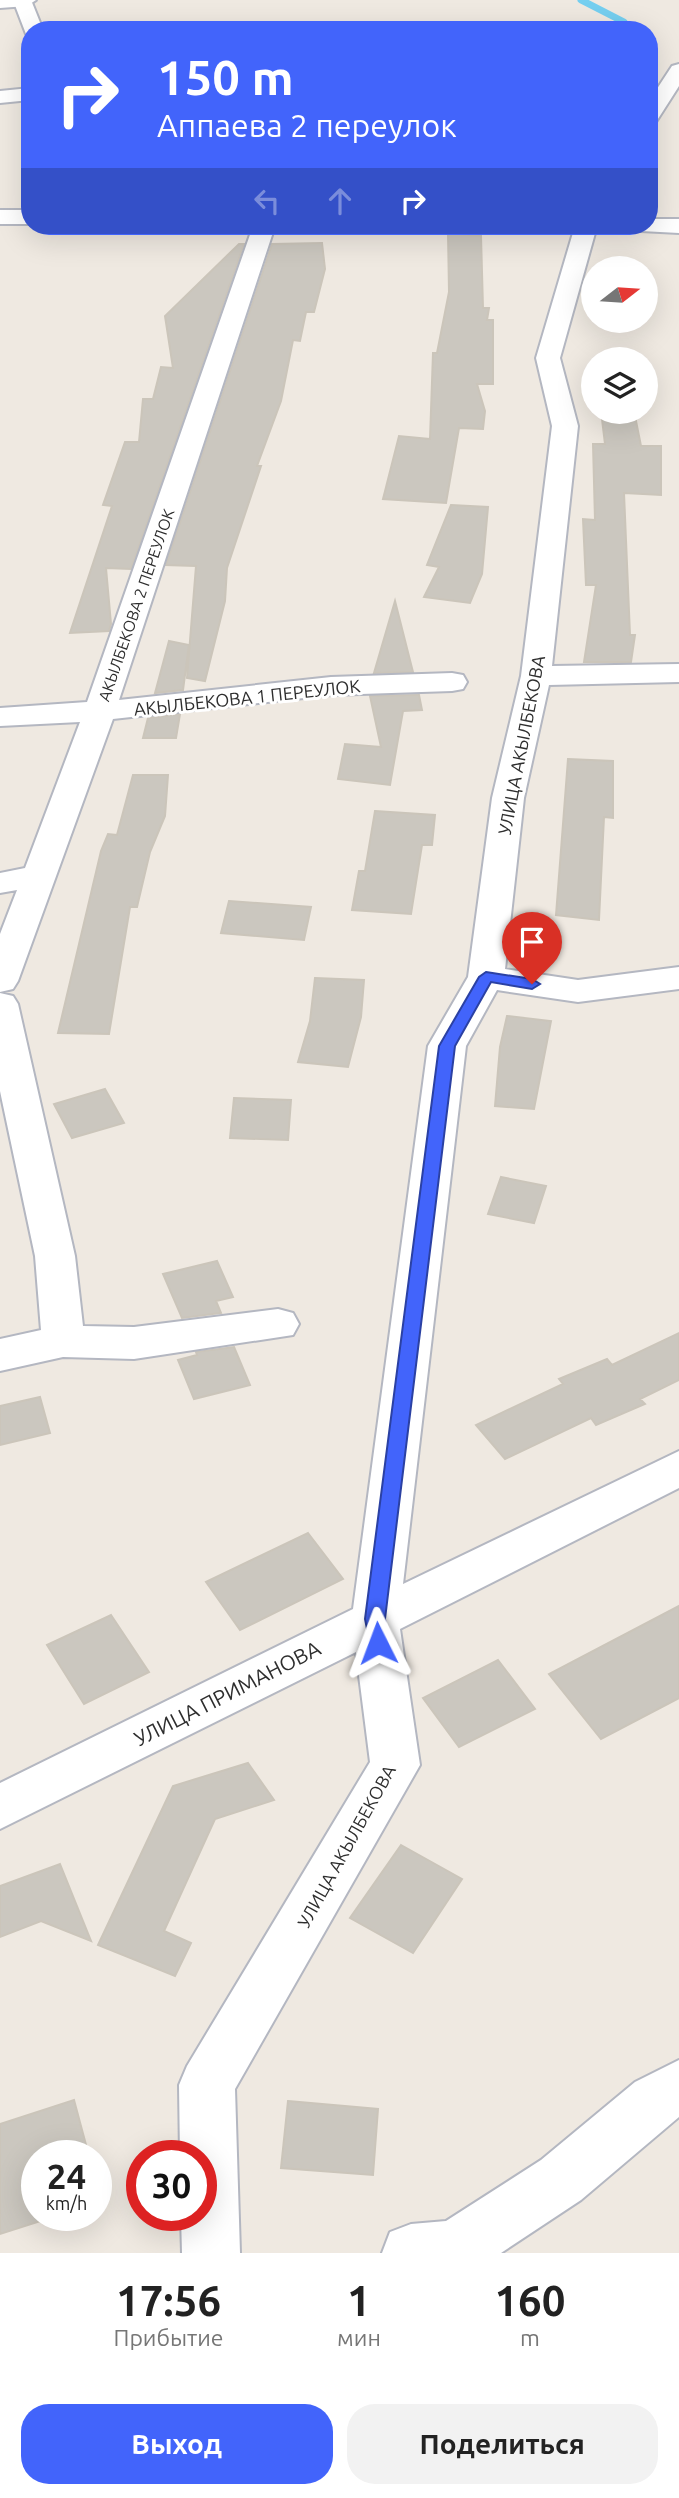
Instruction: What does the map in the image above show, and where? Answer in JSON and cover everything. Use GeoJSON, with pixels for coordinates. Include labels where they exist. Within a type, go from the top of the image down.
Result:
{"type":"FeatureCollection","features":[{"type":"Feature","properties":{"kind":"street"},"geometry":{"type":"LineString","coordinates":[[0,2],[24,0],[30,21]]}},
{"type":"Feature","properties":{"kind":"street"},"geometry":{"type":"LineString","coordinates":[[658,71],[677,72],[658,103]]}},
{"type":"Feature","properties":{"kind":"street"},"geometry":{"type":"LineString","coordinates":[[0,97],[21,95]]}},
{"type":"Feature","properties":{"kind":"street"},"geometry":{"type":"LineString","coordinates":[[0,217],[21,217]]}},
{"type":"Feature","properties":{"kind":"street"},"geometry":{"type":"LineString","coordinates":[[658,226],[679,226]]}},
{"type":"Feature","properties":{"kind":"street","name":"АКЫЛБЕКОВА 2 ПЕРЕУЛОК"},"geometry":{"type":"LineString","coordinates":[[0,981],[100,711],[261,235]]}},
{"type":"Feature","properties":{"kind":"street","name":"УЛИЦА АКЫЛБЕКОВА"},"geometry":{"type":"LineString","coordinates":[[211,2253],[207,2085],[396,1765],[375,1619],[447,1046],[486,977],[508,798],[536,676],[565,426],[548,358],[583,235]]}},
{"type":"Feature","properties":{"kind":"street"},"geometry":{"type":"LineString","coordinates":[[536,676],[679,673]]}},
{"type":"Feature","properties":{"kind":"street","name":"АКЫЛБЕКОВА 1 ПЕРЕУЛОК"},"geometry":{"type":"LineString","coordinates":[[0,717],[100,711],[331,686],[452,682]]}},
{"type":"Feature","properties":{"kind":"street"},"geometry":{"type":"LineString","coordinates":[[0,883],[39,875]]}},
{"type":"Feature","properties":{"kind":"street"},"geometry":{"type":"LineString","coordinates":[[486,977],[578,991],[679,978]]}},
{"type":"Feature","properties":{"kind":"street"},"geometry":{"type":"LineString","coordinates":[[0,1004],[55,1256],[63,1341]]}},
{"type":"Feature","properties":{"kind":"street"},"geometry":{"type":"LineString","coordinates":[[0,1355],[63,1341],[134,1343],[278,1324]]}},
{"type":"Feature","properties":{"kind":"street","name":"УЛИЦА ПРИМАНОВА"},"geometry":{"type":"LineString","coordinates":[[0,1807],[679,1468]]}},
{"type":"Feature","properties":{"kind":"street"},"geometry":{"type":"LineString","coordinates":[[411,2253],[455,2249],[561,2180],[656,2101],[679,2087]]}},
{"type":"Feature","properties":{"kind":"building"},"geometry":{"type":"Polygon","coordinates":[[[448,235],[481,236],[483,308],[489,308],[487,320],[493,320],[493,384],[477,384],[485,411],[483,429],[459,428],[446,503],[383,499],[399,436],[430,439],[433,353],[437,353],[449,292],[448,235]]]}},
{"type":"Feature","properties":{"kind":"building"},"geometry":{"type":"Polygon","coordinates":[[[322,243],[325,269],[314,312],[306,312],[300,341],[293,340],[281,401],[257,466],[261,466],[227,568],[225,601],[205,681],[187,678],[196,566],[166,565],[272,244],[322,243]]]}},
{"type":"Feature","properties":{"kind":"building"},"geometry":{"type":"Polygon","coordinates":[[[239,244],[244,244],[131,569],[106,568],[111,624],[109,631],[70,633],[112,506],[103,505],[125,442],[139,442],[143,399],[153,399],[161,367],[173,368],[165,316],[239,244]]]}},
{"type":"Feature","properties":{"kind":"building"},"geometry":{"type":"Polygon","coordinates":[[[603,424],[637,424],[641,446],[661,446],[661,495],[624,493],[630,635],[635,635],[631,662],[584,662],[596,585],[586,585],[583,519],[595,520],[593,444],[605,444],[603,424]]]}},
{"type":"Feature","properties":{"kind":"building"},"geometry":{"type":"Polygon","coordinates":[[[451,505],[488,507],[482,574],[470,603],[424,597],[439,567],[427,565],[451,505]]]}},
{"type":"Feature","properties":{"kind":"building"},"geometry":{"type":"Polygon","coordinates":[[[395,601],[413,672],[374,673],[395,601]]]}},
{"type":"Feature","properties":{"kind":"building"},"geometry":{"type":"Polygon","coordinates":[[[169,641],[189,645],[183,690],[155,693],[169,641]]]}},
{"type":"Feature","properties":{"kind":"building"},"geometry":{"type":"Polygon","coordinates":[[[419,695],[422,710],[403,711],[390,785],[338,779],[345,744],[381,747],[370,696],[419,695]]]}},
{"type":"Feature","properties":{"kind":"building"},"geometry":{"type":"Polygon","coordinates":[[[180,714],[176,738],[143,738],[148,718],[180,714]]]}},
{"type":"Feature","properties":{"kind":"building"},"geometry":{"type":"Polygon","coordinates":[[[568,759],[613,761],[613,818],[604,817],[599,920],[556,915],[568,759]]]}},
{"type":"Feature","properties":{"kind":"building"},"geometry":{"type":"Polygon","coordinates":[[[133,775],[168,775],[165,816],[150,852],[137,907],[130,907],[109,1034],[58,1033],[101,851],[108,834],[117,835],[133,775]]]}},
{"type":"Feature","properties":{"kind":"building"},"geometry":{"type":"Polygon","coordinates":[[[375,811],[435,815],[432,845],[422,845],[411,914],[352,910],[359,871],[365,871],[375,811]]]}},
{"type":"Feature","properties":{"kind":"building"},"geometry":{"type":"Polygon","coordinates":[[[229,901],[311,907],[304,940],[221,933],[229,901]]]}},
{"type":"Feature","properties":{"kind":"building"},"geometry":{"type":"Polygon","coordinates":[[[315,978],[364,980],[361,1017],[348,1067],[298,1062],[310,1021],[315,978]]]}},
{"type":"Feature","properties":{"kind":"building"},"geometry":{"type":"Polygon","coordinates":[[[507,1016],[551,1021],[534,1109],[495,1106],[500,1047],[507,1016]]]}},
{"type":"Feature","properties":{"kind":"building"},"geometry":{"type":"Polygon","coordinates":[[[105,1089],[124,1123],[72,1138],[54,1104],[105,1089]]]}},
{"type":"Feature","properties":{"kind":"building"},"geometry":{"type":"Polygon","coordinates":[[[234,1098],[291,1100],[288,1140],[230,1138],[234,1098]]]}},
{"type":"Feature","properties":{"kind":"building"},"geometry":{"type":"Polygon","coordinates":[[[501,1177],[546,1186],[534,1223],[488,1214],[501,1177]]]}},
{"type":"Feature","properties":{"kind":"building"},"geometry":{"type":"Polygon","coordinates":[[[217,1261],[233,1297],[216,1301],[221,1313],[182,1318],[163,1274],[217,1261]]]}},
{"type":"Feature","properties":{"kind":"building"},"geometry":{"type":"Polygon","coordinates":[[[679,1333],[679,1380],[640,1399],[645,1404],[596,1425],[591,1418],[505,1459],[476,1425],[563,1384],[559,1379],[607,1359],[612,1365],[679,1333]]]}},
{"type":"Feature","properties":{"kind":"building"},"geometry":{"type":"Polygon","coordinates":[[[234,1347],[250,1385],[194,1399],[178,1360],[197,1355],[196,1352],[234,1347]]]}},
{"type":"Feature","properties":{"kind":"building"},"geometry":{"type":"Polygon","coordinates":[[[40,1397],[50,1433],[0,1445],[0,1406],[40,1397]]]}},
{"type":"Feature","properties":{"kind":"building"},"geometry":{"type":"Polygon","coordinates":[[[308,1533],[343,1579],[240,1630],[206,1582],[308,1533]]]}},
{"type":"Feature","properties":{"kind":"building"},"geometry":{"type":"Polygon","coordinates":[[[679,1606],[679,1698],[601,1739],[549,1674],[679,1606]]]}},
{"type":"Feature","properties":{"kind":"building"},"geometry":{"type":"Polygon","coordinates":[[[111,1615],[149,1672],[84,1704],[47,1645],[111,1615]]]}},
{"type":"Feature","properties":{"kind":"building"},"geometry":{"type":"Polygon","coordinates":[[[498,1660],[535,1709],[459,1747],[423,1698],[498,1660]]]}},
{"type":"Feature","properties":{"kind":"building"},"geometry":{"type":"Polygon","coordinates":[[[248,1763],[274,1800],[215,1819],[164,1931],[191,1943],[175,1976],[98,1945],[173,1786],[248,1763]]]}},
{"type":"Feature","properties":{"kind":"building"},"geometry":{"type":"Polygon","coordinates":[[[401,1845],[462,1879],[413,1953],[350,1918],[401,1845]]]}},
{"type":"Feature","properties":{"kind":"building"},"geometry":{"type":"Polygon","coordinates":[[[60,1864],[91,1941],[41,1921],[0,1937],[0,1886],[60,1864]]]}},
{"type":"Feature","properties":{"kind":"building"},"geometry":{"type":"Polygon","coordinates":[[[74,2100],[85,2140],[21,2140],[21,2227],[0,2234],[0,2124],[74,2100]]]}},
{"type":"Feature","properties":{"kind":"building"},"geometry":{"type":"Polygon","coordinates":[[[288,2101],[378,2109],[373,2175],[281,2168],[288,2101]]]}},
{"type":"Feature","properties":{"kind":"waterway"},"geometry":{"type":"LineString","coordinates":[[581,0],[622,21]]}},
{"type":"Feature","properties":{"kind":"route"},"geometry":{"type":"LineString","coordinates":[[378,1643],[375,1619],[447,1046],[486,977],[532,984]]}}]}
